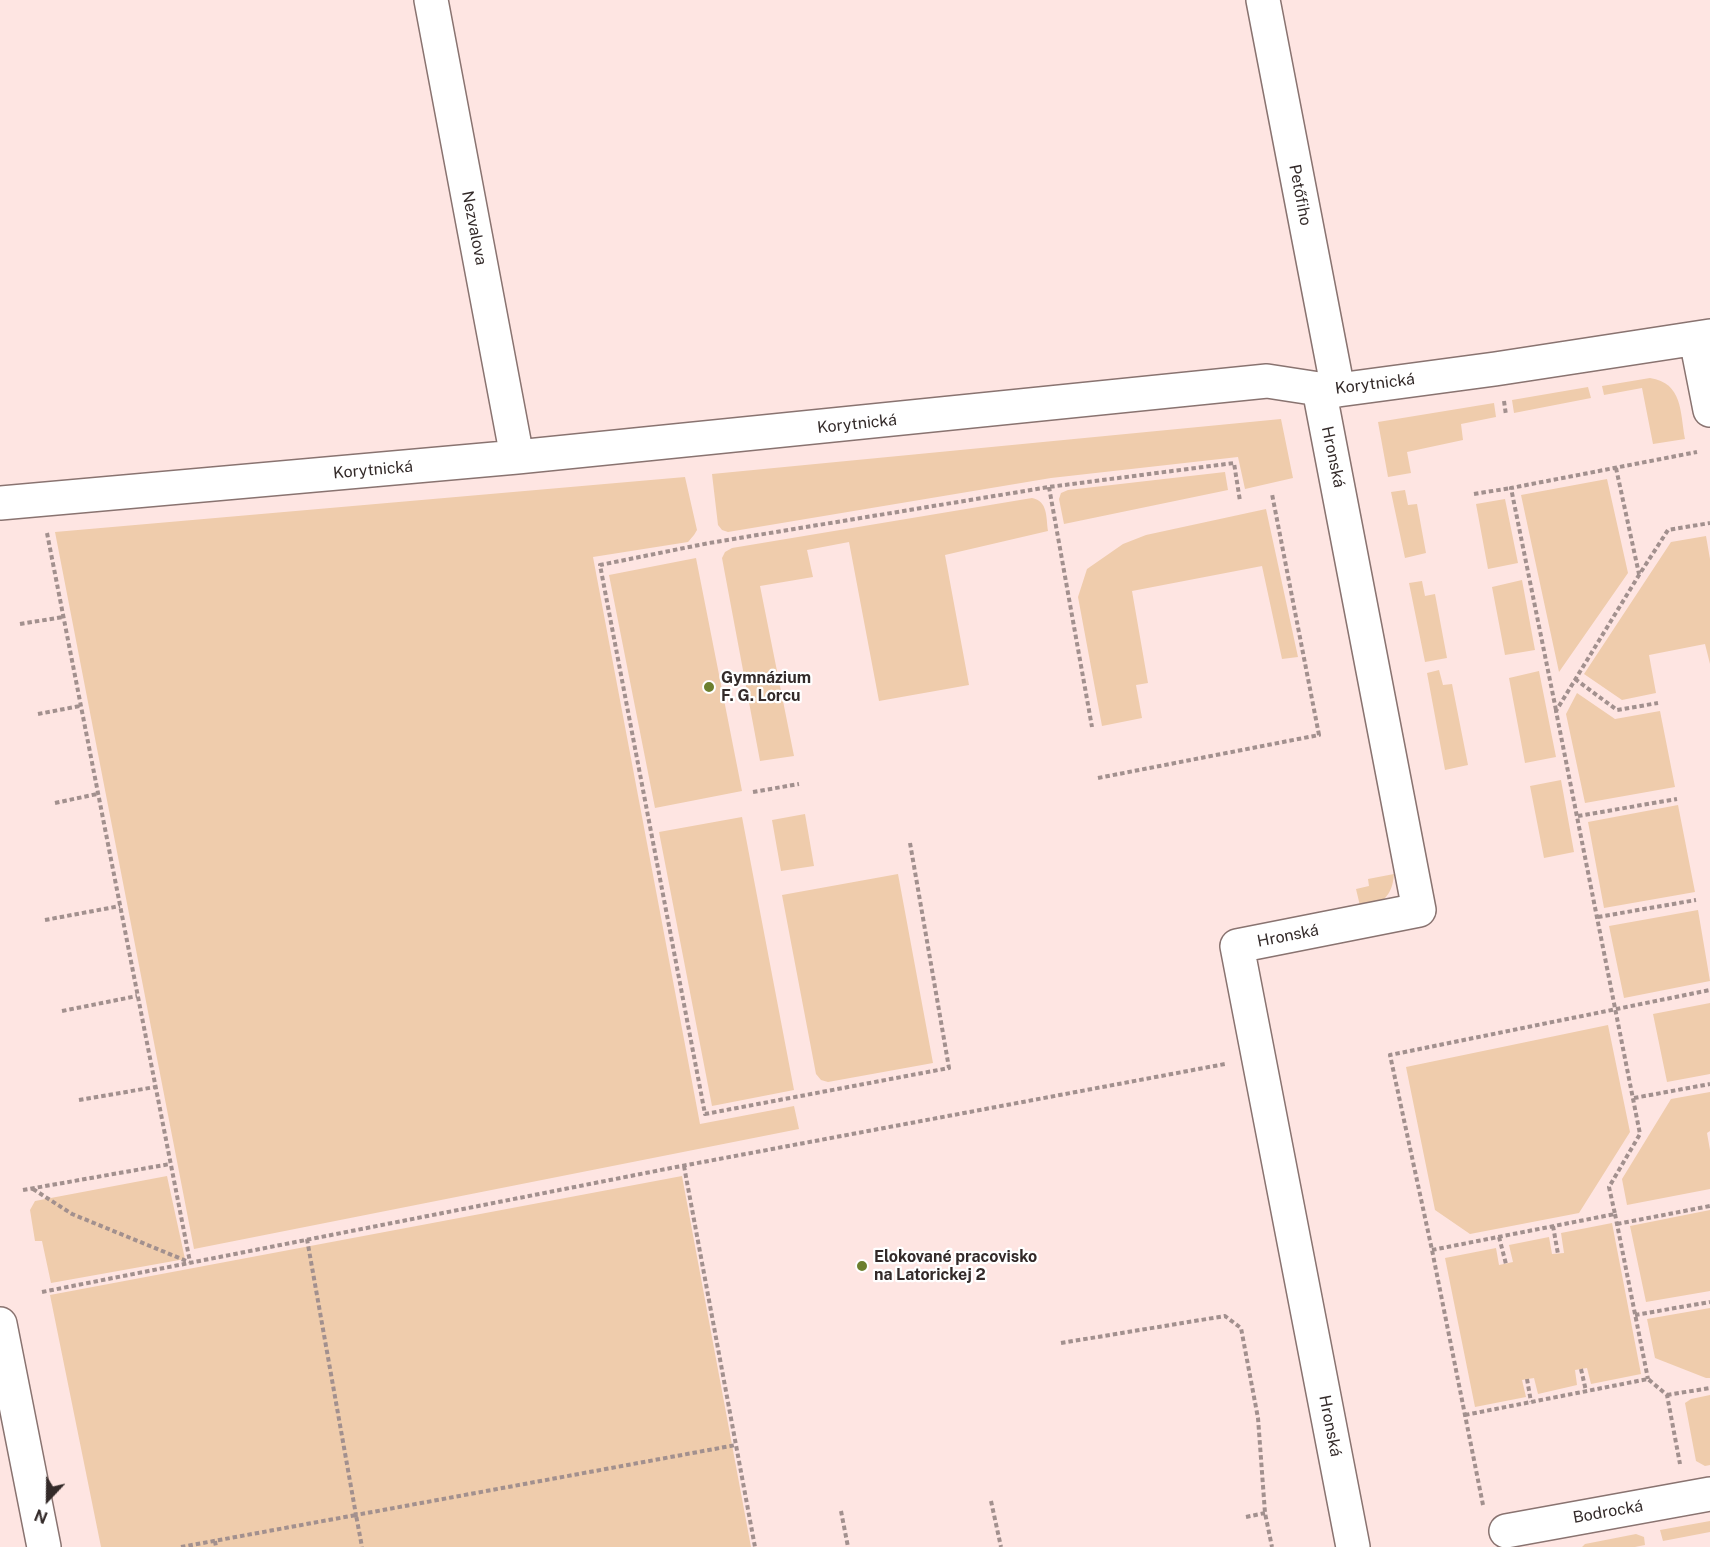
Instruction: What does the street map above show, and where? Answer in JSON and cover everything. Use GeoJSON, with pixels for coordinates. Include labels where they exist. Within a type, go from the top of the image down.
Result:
{"type":"FeatureCollection","features":[{"type":"Feature","properties":{"kind":"street","name":"Nezvalova"},"geometry":{"type":"LineString","coordinates":[[431,0],[517,457]]}},
{"type":"Feature","properties":{"kind":"street","name":"Petőfiho"},"geometry":{"type":"LineString","coordinates":[[1263,0],[1328,389]]}},
{"type":"Feature","properties":{"kind":"street","name":"Korytnická"},"geometry":{"type":"LineString","coordinates":[[0,503],[517,457],[1267,381],[1328,389],[1495,369],[1703,337]]}},
{"type":"Feature","properties":{"kind":"street"},"geometry":{"type":"LineString","coordinates":[[1703,337],[1710,410]]}},
{"type":"Feature","properties":{"kind":"street","name":"Hronská"},"geometry":{"type":"LineString","coordinates":[[1328,389],[1419,910],[1237,946],[1353,1547]]}},
{"type":"Feature","properties":{"kind":"street"},"geometry":{"type":"LineString","coordinates":[[0,1324],[44,1547]]}},
{"type":"Feature","properties":{"kind":"street","name":"Bodrocká"},"geometry":{"type":"LineString","coordinates":[[1495,1521],[1710,1494]]}},
{"type":"Feature","properties":{"kind":"path"},"geometry":{"type":"LineString","coordinates":[[1503,396],[1506,416]]}},
{"type":"Feature","properties":{"kind":"path"},"geometry":{"type":"LineString","coordinates":[[1474,494],[1697,452]]}},
{"type":"Feature","properties":{"kind":"path"},"geometry":{"type":"LineString","coordinates":[[910,843],[949,1068],[705,1114],[600,565],[709,543],[1049,487],[1234,463],[1240,501]]}},
{"type":"Feature","properties":{"kind":"path"},"geometry":{"type":"LineString","coordinates":[[1616,468],[1639,575]]}},
{"type":"Feature","properties":{"kind":"path"},"geometry":{"type":"LineString","coordinates":[[1049,487],[1092,727]]}},
{"type":"Feature","properties":{"kind":"path"},"geometry":{"type":"LineString","coordinates":[[1511,488],[1640,1134],[1609,1187],[1648,1378],[1667,1395],[1683,1474]]}},
{"type":"Feature","properties":{"kind":"path"},"geometry":{"type":"LineString","coordinates":[[1098,778],[1319,735],[1272,494]]}},
{"type":"Feature","properties":{"kind":"path"},"geometry":{"type":"LineString","coordinates":[[1556,711],[1668,530],[1710,523]]}},
{"type":"Feature","properties":{"kind":"path"},"geometry":{"type":"LineString","coordinates":[[46,528],[190,1262]]}},
{"type":"Feature","properties":{"kind":"path"},"geometry":{"type":"LineString","coordinates":[[20,624],[63,617]]}},
{"type":"Feature","properties":{"kind":"path"},"geometry":{"type":"LineString","coordinates":[[1575,679],[1617,710],[1658,703]]}},
{"type":"Feature","properties":{"kind":"path"},"geometry":{"type":"LineString","coordinates":[[38,714],[80,706]]}},
{"type":"Feature","properties":{"kind":"path"},"geometry":{"type":"LineString","coordinates":[[753,792],[799,784]]}},
{"type":"Feature","properties":{"kind":"path"},"geometry":{"type":"LineString","coordinates":[[55,803],[97,794]]}},
{"type":"Feature","properties":{"kind":"path"},"geometry":{"type":"LineString","coordinates":[[1578,816],[1677,799]]}},
{"type":"Feature","properties":{"kind":"path"},"geometry":{"type":"LineString","coordinates":[[1598,917],[1696,900]]}},
{"type":"Feature","properties":{"kind":"path"},"geometry":{"type":"LineString","coordinates":[[45,920],[120,906]]}},
{"type":"Feature","properties":{"kind":"path"},"geometry":{"type":"LineString","coordinates":[[1495,1521],[1465,1415],[1390,1055],[1710,990]]}},
{"type":"Feature","properties":{"kind":"path"},"geometry":{"type":"LineString","coordinates":[[62,1011],[137,996]]}},
{"type":"Feature","properties":{"kind":"path"},"geometry":{"type":"LineString","coordinates":[[42,1292],[684,1166],[1222,1065]]}},
{"type":"Feature","properties":{"kind":"path"},"geometry":{"type":"LineString","coordinates":[[1634,1098],[1710,1084]]}},
{"type":"Feature","properties":{"kind":"path"},"geometry":{"type":"LineString","coordinates":[[79,1100],[155,1086]]}},
{"type":"Feature","properties":{"kind":"path"},"geometry":{"type":"LineString","coordinates":[[23,1190],[170,1164]]}},
{"type":"Feature","properties":{"kind":"path"},"geometry":{"type":"LineString","coordinates":[[684,1166],[755,1547]]}},
{"type":"Feature","properties":{"kind":"path"},"geometry":{"type":"LineString","coordinates":[[33,1189],[72,1214],[190,1262]]}},
{"type":"Feature","properties":{"kind":"path"},"geometry":{"type":"LineString","coordinates":[[1617,1224],[1710,1206]]}},
{"type":"Feature","properties":{"kind":"path"},"geometry":{"type":"LineString","coordinates":[[1432,1250],[1615,1214]]}},
{"type":"Feature","properties":{"kind":"path"},"geometry":{"type":"LineString","coordinates":[[1553,1226],[1558,1254]]}},
{"type":"Feature","properties":{"kind":"path"},"geometry":{"type":"LineString","coordinates":[[1499,1237],[1506,1264]]}},
{"type":"Feature","properties":{"kind":"path"},"geometry":{"type":"LineString","coordinates":[[307,1239],[362,1547]]}},
{"type":"Feature","properties":{"kind":"path"},"geometry":{"type":"LineString","coordinates":[[1635,1315],[1710,1302]]}},
{"type":"Feature","properties":{"kind":"path"},"geometry":{"type":"LineString","coordinates":[[1061,1343],[1225,1316],[1241,1328],[1258,1418],[1265,1513],[1272,1547]]}},
{"type":"Feature","properties":{"kind":"path"},"geometry":{"type":"LineString","coordinates":[[1581,1369],[1586,1391]]}},
{"type":"Feature","properties":{"kind":"path"},"geometry":{"type":"LineString","coordinates":[[1465,1415],[1648,1378]]}},
{"type":"Feature","properties":{"kind":"path"},"geometry":{"type":"LineString","coordinates":[[1527,1380],[1531,1402]]}},
{"type":"Feature","properties":{"kind":"path"},"geometry":{"type":"LineString","coordinates":[[1667,1395],[1710,1388]]}},
{"type":"Feature","properties":{"kind":"path"},"geometry":{"type":"LineString","coordinates":[[181,1547],[736,1445]]}},
{"type":"Feature","properties":{"kind":"path"},"geometry":{"type":"LineString","coordinates":[[991,1501],[1001,1547]]}},
{"type":"Feature","properties":{"kind":"path"},"geometry":{"type":"LineString","coordinates":[[842,1511],[848,1547]]}},
{"type":"Feature","properties":{"kind":"path"},"geometry":{"type":"LineString","coordinates":[[1246,1517],[1265,1513]]}},
{"type":"Feature","properties":{"kind":"path"},"geometry":{"type":"LineString","coordinates":[[215,1541],[216,1547]]}},
{"type":"Feature","properties":{"kind":"shaded area"},"geometry":{"type":"Polygon","coordinates":[[[1650,378],[1661,381],[1674,392],[1678,400],[1685,439],[1653,444],[1642,388],[1604,395],[1602,386],[1650,378]]]}},
{"type":"Feature","properties":{"kind":"shaded area"},"geometry":{"type":"Polygon","coordinates":[[[1588,387],[1591,398],[1514,413],[1512,400],[1588,387]]]}},
{"type":"Feature","properties":{"kind":"shaded area"},"geometry":{"type":"Polygon","coordinates":[[[1494,403],[1496,417],[1461,424],[1463,440],[1407,452],[1411,473],[1388,477],[1378,422],[1494,403]]]}},
{"type":"Feature","properties":{"kind":"shaded area"},"geometry":{"type":"Polygon","coordinates":[[[1281,419],[1293,478],[1245,489],[1238,457],[1051,478],[728,532],[722,530],[718,525],[712,474],[1281,419]]]}},
{"type":"Feature","properties":{"kind":"shaded area"},"geometry":{"type":"Polygon","coordinates":[[[1225,472],[1228,490],[1064,524],[1059,499],[1061,493],[1068,490],[1225,472]]]}},
{"type":"Feature","properties":{"kind":"shaded area"},"geometry":{"type":"Polygon","coordinates":[[[685,477],[697,530],[688,542],[593,557],[700,1124],[794,1106],[799,1129],[194,1249],[55,532],[685,477]]]}},
{"type":"Feature","properties":{"kind":"shaded area"},"geometry":{"type":"Polygon","coordinates":[[[1607,479],[1628,573],[1559,672],[1521,495],[1607,479]]]}},
{"type":"Feature","properties":{"kind":"shaded area"},"geometry":{"type":"Polygon","coordinates":[[[1405,490],[1408,505],[1417,504],[1426,553],[1405,558],[1391,492],[1405,490]]]}},
{"type":"Feature","properties":{"kind":"shaded area"},"geometry":{"type":"Polygon","coordinates":[[[1032,498],[1044,506],[1048,531],[945,555],[969,685],[879,701],[849,542],[807,550],[813,577],[760,586],[794,756],[760,761],[722,558],[725,552],[732,548],[1032,498]]]}},
{"type":"Feature","properties":{"kind":"shaded area"},"geometry":{"type":"Polygon","coordinates":[[[1505,499],[1518,563],[1488,569],[1476,504],[1505,499]]]}},
{"type":"Feature","properties":{"kind":"shaded area"},"geometry":{"type":"Polygon","coordinates":[[[1266,509],[1298,657],[1282,659],[1262,566],[1132,591],[1148,683],[1136,685],[1142,718],[1102,726],[1078,597],[1087,569],[1123,544],[1146,535],[1266,509]]]}},
{"type":"Feature","properties":{"kind":"shaded area"},"geometry":{"type":"Polygon","coordinates":[[[1706,536],[1710,559],[1710,664],[1705,644],[1649,655],[1656,693],[1622,700],[1584,674],[1671,542],[1706,536]]]}},
{"type":"Feature","properties":{"kind":"shaded area"},"geometry":{"type":"Polygon","coordinates":[[[696,558],[742,791],[655,808],[609,575],[696,558]]]}},
{"type":"Feature","properties":{"kind":"shaded area"},"geometry":{"type":"Polygon","coordinates":[[[1522,580],[1535,650],[1505,655],[1492,587],[1522,580]]]}},
{"type":"Feature","properties":{"kind":"shaded area"},"geometry":{"type":"Polygon","coordinates":[[[1422,581],[1425,596],[1435,594],[1447,658],[1425,662],[1409,583],[1422,581]]]}},
{"type":"Feature","properties":{"kind":"shaded area"},"geometry":{"type":"Polygon","coordinates":[[[1439,670],[1443,685],[1452,684],[1468,765],[1445,770],[1427,673],[1439,670]]]}},
{"type":"Feature","properties":{"kind":"shaded area"},"geometry":{"type":"Polygon","coordinates":[[[1539,671],[1556,757],[1525,763],[1509,678],[1539,671]]]}},
{"type":"Feature","properties":{"kind":"shaded area"},"geometry":{"type":"Polygon","coordinates":[[[1577,693],[1615,719],[1660,711],[1675,787],[1585,803],[1566,714],[1577,693]]]}},
{"type":"Feature","properties":{"kind":"shaded area"},"geometry":{"type":"Polygon","coordinates":[[[1561,780],[1574,852],[1544,858],[1530,786],[1561,780]]]}},
{"type":"Feature","properties":{"kind":"shaded area"},"geometry":{"type":"Polygon","coordinates":[[[1678,805],[1695,892],[1604,908],[1588,822],[1678,805]]]}},
{"type":"Feature","properties":{"kind":"shaded area"},"geometry":{"type":"Polygon","coordinates":[[[805,814],[814,866],[781,871],[772,820],[805,814]]]}},
{"type":"Feature","properties":{"kind":"shaded area"},"geometry":{"type":"Polygon","coordinates":[[[742,817],[794,1090],[712,1106],[659,832],[742,817]]]}},
{"type":"Feature","properties":{"kind":"shaded area"},"geometry":{"type":"Polygon","coordinates":[[[898,874],[933,1063],[828,1082],[821,1080],[816,1074],[782,895],[898,874]]]}},
{"type":"Feature","properties":{"kind":"shaded area"},"geometry":{"type":"Polygon","coordinates":[[[1394,874],[1391,889],[1385,898],[1361,910],[1356,889],[1369,886],[1368,879],[1394,874]]]}},
{"type":"Feature","properties":{"kind":"shaded area"},"geometry":{"type":"Polygon","coordinates":[[[1698,910],[1710,981],[1624,998],[1609,926],[1698,910]]]}},
{"type":"Feature","properties":{"kind":"shaded area"},"geometry":{"type":"Polygon","coordinates":[[[1710,1003],[1710,1074],[1667,1082],[1653,1014],[1710,1003]]]}},
{"type":"Feature","properties":{"kind":"shaded area"},"geometry":{"type":"Polygon","coordinates":[[[1608,1025],[1630,1132],[1579,1213],[1470,1234],[1435,1210],[1406,1067],[1608,1025]]]}},
{"type":"Feature","properties":{"kind":"shaded area"},"geometry":{"type":"Polygon","coordinates":[[[1710,1092],[1710,1131],[1707,1133],[1710,1150],[1710,1189],[1627,1205],[1622,1179],[1671,1099],[1710,1092]]]}},
{"type":"Feature","properties":{"kind":"shaded area"},"geometry":{"type":"Polygon","coordinates":[[[167,1176],[185,1259],[51,1283],[42,1241],[35,1241],[30,1210],[35,1201],[167,1176]]]}},
{"type":"Feature","properties":{"kind":"shaded area"},"geometry":{"type":"Polygon","coordinates":[[[682,1176],[751,1547],[101,1547],[50,1295],[682,1176]]]}},
{"type":"Feature","properties":{"kind":"shaded area"},"geometry":{"type":"Polygon","coordinates":[[[1710,1210],[1710,1291],[1646,1302],[1630,1226],[1710,1210]]]}},
{"type":"Feature","properties":{"kind":"shaded area"},"geometry":{"type":"Polygon","coordinates":[[[1612,1223],[1641,1374],[1591,1384],[1587,1368],[1575,1370],[1577,1385],[1538,1394],[1534,1378],[1522,1380],[1526,1397],[1475,1407],[1445,1258],[1496,1248],[1499,1265],[1513,1262],[1509,1245],[1549,1237],[1552,1254],[1564,1253],[1561,1233],[1612,1223]]]}},
{"type":"Feature","properties":{"kind":"shaded area"},"geometry":{"type":"Polygon","coordinates":[[[1710,1308],[1710,1378],[1655,1358],[1647,1319],[1710,1308]]]}},
{"type":"Feature","properties":{"kind":"shaded area"},"geometry":{"type":"Polygon","coordinates":[[[1710,1395],[1710,1465],[1705,1466],[1696,1461],[1685,1403],[1691,1399],[1710,1395]]]}},
{"type":"Feature","properties":{"kind":"shaded area"},"geometry":{"type":"Polygon","coordinates":[[[1710,1521],[1710,1532],[1663,1541],[1660,1530],[1710,1521]]]}},
{"type":"Feature","properties":{"kind":"shaded area"},"geometry":{"type":"Polygon","coordinates":[[[1636,1534],[1644,1537],[1645,1545],[1582,1547],[1585,1544],[1636,1534]]]}},
{"type":"Feature","properties":{"kind":"place","name":"Gymnázium F. G. Lorcu"},"geometry":{"type":"Point","coordinates":[709,687]}},
{"type":"Feature","properties":{"kind":"place","name":"Elokované pracovisko na Latorickej 2"},"geometry":{"type":"Point","coordinates":[862,1266]}}]}
